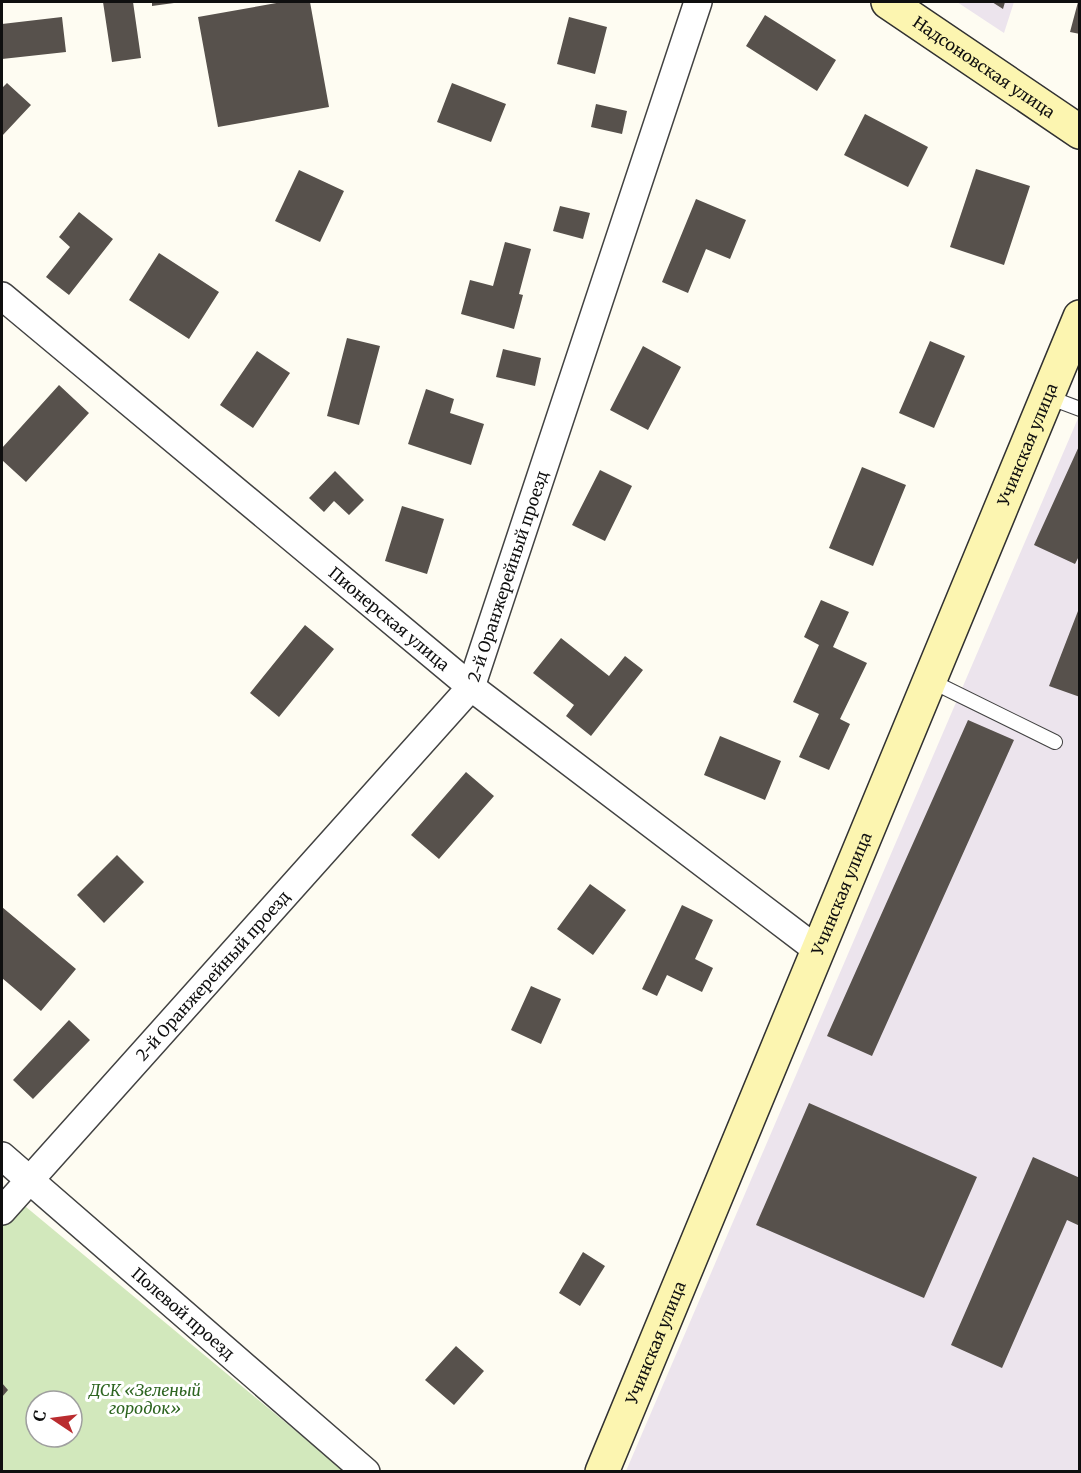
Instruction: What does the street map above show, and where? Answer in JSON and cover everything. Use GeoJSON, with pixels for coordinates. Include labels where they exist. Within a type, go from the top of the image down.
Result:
{"type":"FeatureCollection","features":[{"type":"Feature","properties":{"kind":"main road","name":"Надсоновская улица"},"geometry":{"type":"LineString","coordinates":[[888,2],[1080,132]]}},
{"type":"Feature","properties":{"kind":"main road","name":"Учинская улица"},"geometry":{"type":"LineString","coordinates":[[602,1472],[816,949],[1080,317]]}},
{"type":"Feature","properties":{"kind":"street","name":"2-й Оранжерейный проезд"},"geometry":{"type":"LineString","coordinates":[[2,1211],[471,687],[698,2]]}},
{"type":"Feature","properties":{"kind":"street","name":"Пионерская улица"},"geometry":{"type":"LineString","coordinates":[[2,296],[471,687],[816,949]]}},
{"type":"Feature","properties":{"kind":"street","name":"Полевой проезд"},"geometry":{"type":"LineString","coordinates":[[2,1156],[366,1472]]}},
{"type":"Feature","properties":{"kind":"lane"},"geometry":{"type":"LineString","coordinates":[[1048,397],[1080,409]]}},
{"type":"Feature","properties":{"kind":"lane"},"geometry":{"type":"LineString","coordinates":[[929,680],[1055,742]]}},
{"type":"Feature","properties":{"kind":"shaded area"},"geometry":{"type":"Polygon","coordinates":[[[957,2],[1014,2],[1004,33],[957,2]]]}},
{"type":"Feature","properties":{"kind":"shaded area"},"geometry":{"type":"Polygon","coordinates":[[[1079,416],[1079,1471],[626,1472],[626,1471],[1079,416]]]}},
{"type":"Feature","properties":{"kind":"green space","name":"ДСК «Зеленый городок»"},"geometry":{"type":"Polygon","coordinates":[[[2,1186],[14,1197],[344,1471],[2,1471],[2,1186]]]}},
{"type":"Feature","properties":{"kind":"building"},"geometry":{"type":"Polygon","coordinates":[[[103,2],[133,2],[141,58],[112,62],[103,2]]]}},
{"type":"Feature","properties":{"kind":"building"},"geometry":{"type":"Polygon","coordinates":[[[152,2],[174,2],[174,3],[152,6],[152,2]]]}},
{"type":"Feature","properties":{"kind":"building"},"geometry":{"type":"Polygon","coordinates":[[[282,2],[310,2],[329,107],[218,127],[198,17],[282,2]]]}},
{"type":"Feature","properties":{"kind":"building"},"geometry":{"type":"Polygon","coordinates":[[[992,2],[1005,2],[1003,9],[992,2]]]}},
{"type":"Feature","properties":{"kind":"building"},"geometry":{"type":"Polygon","coordinates":[[[1078,2],[1080,2],[1080,34],[1070,32],[1078,2]]]}},
{"type":"Feature","properties":{"kind":"building"},"geometry":{"type":"Polygon","coordinates":[[[765,15],[836,60],[817,91],[746,46],[765,15]]]}},
{"type":"Feature","properties":{"kind":"building"},"geometry":{"type":"Polygon","coordinates":[[[62,17],[66,52],[2,59],[2,24],[62,17]]]}},
{"type":"Feature","properties":{"kind":"building"},"geometry":{"type":"Polygon","coordinates":[[[569,17],[607,27],[595,74],[557,64],[569,17]]]}},
{"type":"Feature","properties":{"kind":"building"},"geometry":{"type":"Polygon","coordinates":[[[7,83],[31,105],[2,136],[2,88],[7,83]]]}},
{"type":"Feature","properties":{"kind":"building"},"geometry":{"type":"Polygon","coordinates":[[[452,83],[506,104],[491,142],[437,122],[452,83]]]}},
{"type":"Feature","properties":{"kind":"building"},"geometry":{"type":"Polygon","coordinates":[[[596,104],[627,111],[622,134],[591,127],[596,104]]]}},
{"type":"Feature","properties":{"kind":"building"},"geometry":{"type":"Polygon","coordinates":[[[865,114],[928,147],[908,187],[844,155],[865,114]]]}},
{"type":"Feature","properties":{"kind":"building"},"geometry":{"type":"Polygon","coordinates":[[[976,169],[1030,186],[1004,265],[950,247],[976,169]]]}},
{"type":"Feature","properties":{"kind":"building"},"geometry":{"type":"Polygon","coordinates":[[[299,170],[344,191],[320,242],[275,221],[299,170]]]}},
{"type":"Feature","properties":{"kind":"building"},"geometry":{"type":"Polygon","coordinates":[[[696,199],[746,220],[730,259],[706,249],[688,293],[662,282],[696,199]]]}},
{"type":"Feature","properties":{"kind":"building"},"geometry":{"type":"Polygon","coordinates":[[[560,206],[590,213],[583,239],[553,231],[560,206]]]}},
{"type":"Feature","properties":{"kind":"building"},"geometry":{"type":"Polygon","coordinates":[[[79,212],[113,239],[69,295],[46,277],[70,247],[59,237],[79,212]]]}},
{"type":"Feature","properties":{"kind":"building"},"geometry":{"type":"Polygon","coordinates":[[[505,242],[531,249],[519,294],[523,295],[514,329],[461,314],[470,280],[493,286],[505,242]]]}},
{"type":"Feature","properties":{"kind":"building"},"geometry":{"type":"Polygon","coordinates":[[[159,253],[219,292],[189,339],[129,300],[159,253]]]}},
{"type":"Feature","properties":{"kind":"building"},"geometry":{"type":"Polygon","coordinates":[[[347,338],[380,346],[359,425],[327,416],[347,338]]]}},
{"type":"Feature","properties":{"kind":"building"},"geometry":{"type":"Polygon","coordinates":[[[930,341],[965,356],[934,428],[899,413],[930,341]]]}},
{"type":"Feature","properties":{"kind":"building"},"geometry":{"type":"Polygon","coordinates":[[[643,346],[681,367],[648,430],[610,410],[643,346]]]}},
{"type":"Feature","properties":{"kind":"building"},"geometry":{"type":"Polygon","coordinates":[[[503,349],[541,358],[535,386],[496,377],[503,349]]]}},
{"type":"Feature","properties":{"kind":"building"},"geometry":{"type":"Polygon","coordinates":[[[257,351],[290,373],[253,428],[220,405],[257,351]]]}},
{"type":"Feature","properties":{"kind":"building"},"geometry":{"type":"Polygon","coordinates":[[[59,385],[89,413],[26,482],[2,460],[2,448],[59,385]]]}},
{"type":"Feature","properties":{"kind":"building"},"geometry":{"type":"Polygon","coordinates":[[[426,389],[454,399],[450,413],[484,424],[471,465],[408,444],[426,389]]]}},
{"type":"Feature","properties":{"kind":"building"},"geometry":{"type":"Polygon","coordinates":[[[1080,444],[1080,554],[1075,564],[1034,545],[1080,444]]]}},
{"type":"Feature","properties":{"kind":"building"},"geometry":{"type":"Polygon","coordinates":[[[862,467],[906,485],[873,566],[829,548],[862,467]]]}},
{"type":"Feature","properties":{"kind":"building"},"geometry":{"type":"Polygon","coordinates":[[[600,470],[632,486],[605,541],[572,525],[600,470]]]}},
{"type":"Feature","properties":{"kind":"building"},"geometry":{"type":"Polygon","coordinates":[[[335,471],[364,500],[349,515],[334,501],[324,512],[309,498],[335,471]]]}},
{"type":"Feature","properties":{"kind":"building"},"geometry":{"type":"Polygon","coordinates":[[[402,506],[444,519],[427,574],[385,561],[402,506]]]}},
{"type":"Feature","properties":{"kind":"building"},"geometry":{"type":"Polygon","coordinates":[[[821,600],[849,612],[833,647],[867,663],[840,719],[850,724],[829,770],[799,757],[819,714],[793,702],[819,645],[804,637],[821,600]]]}},
{"type":"Feature","properties":{"kind":"building"},"geometry":{"type":"Polygon","coordinates":[[[1078,611],[1080,611],[1080,697],[1049,686],[1078,611]]]}},
{"type":"Feature","properties":{"kind":"building"},"geometry":{"type":"Polygon","coordinates":[[[305,625],[334,649],[279,717],[250,693],[305,625]]]}},
{"type":"Feature","properties":{"kind":"building"},"geometry":{"type":"Polygon","coordinates":[[[561,638],[609,676],[625,656],[643,670],[591,736],[566,716],[574,705],[533,673],[561,638]]]}},
{"type":"Feature","properties":{"kind":"building"},"geometry":{"type":"Polygon","coordinates":[[[968,720],[1014,740],[872,1056],[827,1036],[968,720]]]}},
{"type":"Feature","properties":{"kind":"building"},"geometry":{"type":"Polygon","coordinates":[[[720,736],[781,761],[765,800],[704,775],[720,736]]]}},
{"type":"Feature","properties":{"kind":"building"},"geometry":{"type":"Polygon","coordinates":[[[466,772],[494,796],[439,859],[411,835],[466,772]]]}},
{"type":"Feature","properties":{"kind":"building"},"geometry":{"type":"Polygon","coordinates":[[[117,855],[144,882],[104,923],[77,895],[117,855]]]}},
{"type":"Feature","properties":{"kind":"building"},"geometry":{"type":"Polygon","coordinates":[[[590,884],[626,910],[593,955],[557,929],[590,884]]]}},
{"type":"Feature","properties":{"kind":"building"},"geometry":{"type":"Polygon","coordinates":[[[682,905],[713,920],[695,959],[713,968],[702,992],[667,975],[657,996],[642,989],[682,905]]]}},
{"type":"Feature","properties":{"kind":"building"},"geometry":{"type":"Polygon","coordinates":[[[2,907],[76,969],[41,1011],[2,978],[2,907]]]}},
{"type":"Feature","properties":{"kind":"building"},"geometry":{"type":"Polygon","coordinates":[[[531,986],[561,999],[541,1044],[511,1030],[531,986]]]}},
{"type":"Feature","properties":{"kind":"building"},"geometry":{"type":"Polygon","coordinates":[[[69,1020],[90,1040],[33,1099],[13,1080],[69,1020]]]}},
{"type":"Feature","properties":{"kind":"building"},"geometry":{"type":"Polygon","coordinates":[[[809,1103],[977,1177],[924,1298],[756,1225],[809,1103]]]}},
{"type":"Feature","properties":{"kind":"building"},"geometry":{"type":"Polygon","coordinates":[[[1033,1157],[1080,1178],[1080,1226],[1067,1220],[1002,1368],[951,1345],[1033,1157]]]}},
{"type":"Feature","properties":{"kind":"building"},"geometry":{"type":"Polygon","coordinates":[[[583,1252],[605,1266],[580,1306],[559,1293],[583,1252]]]}},
{"type":"Feature","properties":{"kind":"building"},"geometry":{"type":"Polygon","coordinates":[[[456,1346],[484,1371],[454,1405],[425,1380],[456,1346]]]}},
{"type":"Feature","properties":{"kind":"building"},"geometry":{"type":"Polygon","coordinates":[[[2,1383],[8,1390],[2,1397],[2,1383]]]}}]}
